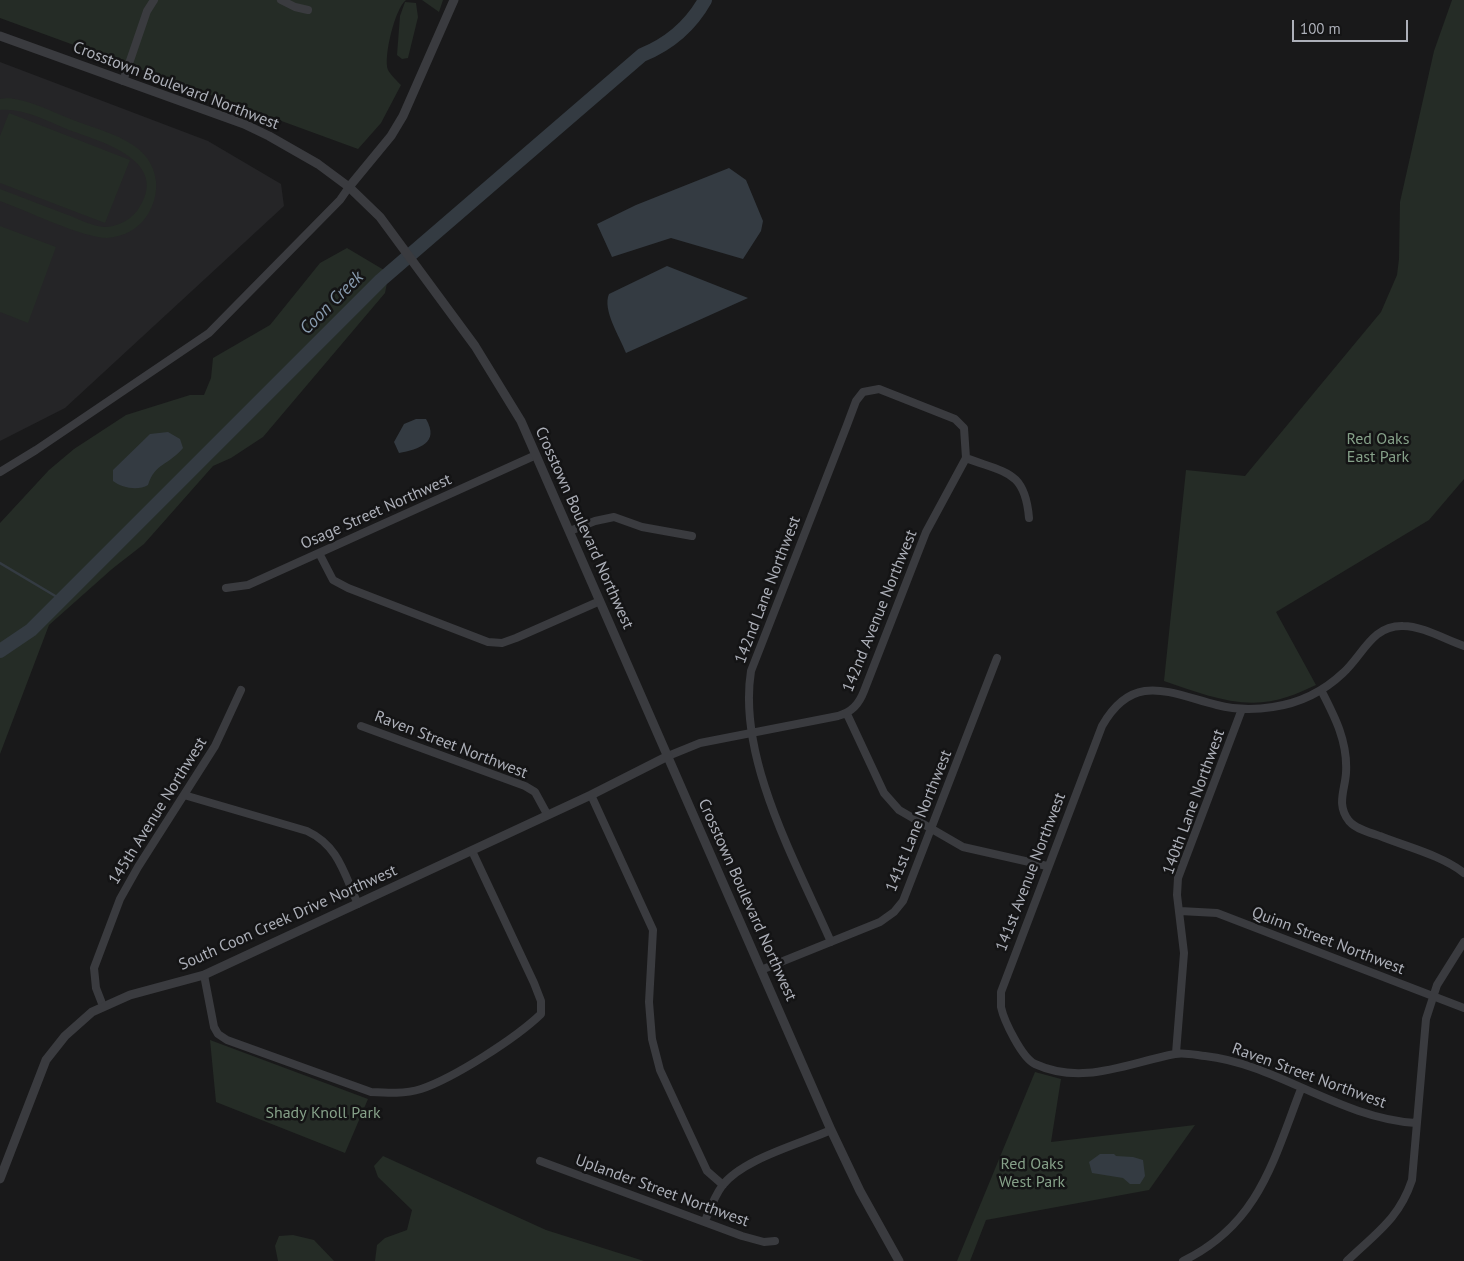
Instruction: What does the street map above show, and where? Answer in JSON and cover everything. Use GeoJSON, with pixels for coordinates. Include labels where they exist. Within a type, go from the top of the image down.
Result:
{"type":"FeatureCollection","features":[{"type":"Feature","properties":{"kind":"street"},"geometry":{"type":"LineString","coordinates":[[124,81],[148,11],[154,0]]}},
{"type":"Feature","properties":{"kind":"street"},"geometry":{"type":"LineString","coordinates":[[281,0],[295,7],[308,10]]}},
{"type":"Feature","properties":{"kind":"street"},"geometry":{"type":"LineString","coordinates":[[0,472],[36,450],[209,333],[252,292],[340,200],[391,136],[403,116],[454,0]]}},
{"type":"Feature","properties":{"kind":"street","name":"Crosstown Boulevard Northwest"},"geometry":{"type":"LineString","coordinates":[[0,36],[269,136],[318,164],[349,187],[369,205],[398,239],[492,370],[521,421],[831,1130],[860,1191],[899,1261]]}},
{"type":"Feature","properties":{"kind":"street","name":"142nd Lane Northwest"},"geometry":{"type":"LineString","coordinates":[[831,942],[765,792],[752,732],[748,699],[751,671],[856,401],[863,392],[879,390],[955,419],[964,428],[966,458]]}},
{"type":"Feature","properties":{"kind":"street","name":"Osage Street Northwest"},"geometry":{"type":"LineString","coordinates":[[226,588],[248,585],[536,456]]}},
{"type":"Feature","properties":{"kind":"street"},"geometry":{"type":"LineString","coordinates":[[966,458],[1013,476],[1022,484],[1028,500],[1029,518]]}},
{"type":"Feature","properties":{"kind":"street","name":"142nd Avenue Northwest"},"geometry":{"type":"LineString","coordinates":[[668,756],[700,743],[848,714],[862,696],[926,532],[966,458]]}},
{"type":"Feature","properties":{"kind":"street"},"geometry":{"type":"LineString","coordinates":[[570,531],[595,521],[614,517],[642,527],[692,536]]}},
{"type":"Feature","properties":{"kind":"street"},"geometry":{"type":"LineString","coordinates":[[319,553],[333,580],[348,588],[488,642],[502,642],[516,638],[600,601]]}},
{"type":"Feature","properties":{"kind":"street"},"geometry":{"type":"LineString","coordinates":[[1242,709],[1285,706],[1321,690],[1344,672],[1374,636],[1394,626],[1416,629],[1464,646]]}},
{"type":"Feature","properties":{"kind":"street","name":"141st Lane Northwest"},"geometry":{"type":"LineString","coordinates":[[761,970],[880,922],[894,912],[903,901],[997,658]]}},
{"type":"Feature","properties":{"kind":"street","name":"141st Avenue Northwest"},"geometry":{"type":"LineString","coordinates":[[1021,1052],[1002,1007],[1001,992],[1047,866],[1102,726],[1116,706],[1134,694],[1159,689],[1242,709]]}},
{"type":"Feature","properties":{"kind":"street","name":"145th Avenue Northwest"},"geometry":{"type":"LineString","coordinates":[[104,1006],[93,978],[99,954],[120,899],[138,867],[215,746],[241,690]]}},
{"type":"Feature","properties":{"kind":"street"},"geometry":{"type":"LineString","coordinates":[[1321,690],[1341,730],[1346,754],[1346,775],[1341,805],[1350,822],[1364,830],[1427,854],[1464,873]]}},
{"type":"Feature","properties":{"kind":"street","name":"140th Lane Northwest"},"geometry":{"type":"LineString","coordinates":[[1176,1053],[1184,953],[1177,895],[1178,878],[1242,709]]}},
{"type":"Feature","properties":{"kind":"street"},"geometry":{"type":"LineString","coordinates":[[848,714],[884,793],[899,810],[963,847],[1047,866]]}},
{"type":"Feature","properties":{"kind":"street","name":"Raven Street Northwest"},"geometry":{"type":"LineString","coordinates":[[361,726],[524,786],[535,792],[547,814]]}},
{"type":"Feature","properties":{"kind":"street","name":"South Coon Creek Drive Northwest"},"geometry":{"type":"LineString","coordinates":[[0,1179],[46,1060],[80,1021],[104,1006],[130,995],[204,975],[591,795],[668,756]]}},
{"type":"Feature","properties":{"kind":"street"},"geometry":{"type":"LineString","coordinates":[[184,795],[308,831],[323,838],[333,850],[358,904]]}},
{"type":"Feature","properties":{"kind":"street"},"geometry":{"type":"LineString","coordinates":[[591,795],[653,930],[648,1002],[652,1039],[660,1070],[706,1171],[723,1185]]}},
{"type":"Feature","properties":{"kind":"street"},"geometry":{"type":"LineString","coordinates":[[204,975],[214,1027],[218,1034],[242,1046],[371,1092],[393,1093],[420,1089],[446,1077],[528,1027],[541,1014],[541,1001],[534,983],[472,851]]}},
{"type":"Feature","properties":{"kind":"street","name":"Quinn Street Northwest"},"geometry":{"type":"LineString","coordinates":[[1180,911],[1217,913],[1464,1008]]}},
{"type":"Feature","properties":{"kind":"street"},"geometry":{"type":"LineString","coordinates":[[1348,1261],[1395,1216],[1406,1199],[1412,1180],[1426,1019],[1445,968],[1464,942]]}},
{"type":"Feature","properties":{"kind":"street","name":"Raven Street Northwest"},"geometry":{"type":"LineString","coordinates":[[1021,1052],[1029,1061],[1036,1065],[1055,1071],[1076,1074],[1114,1071],[1176,1053],[1220,1058],[1363,1113],[1392,1121],[1416,1123]]}},
{"type":"Feature","properties":{"kind":"street"},"geometry":{"type":"LineString","coordinates":[[1183,1261],[1202,1252],[1238,1223],[1258,1196],[1276,1158],[1302,1089]]}},
{"type":"Feature","properties":{"kind":"street"},"geometry":{"type":"LineString","coordinates":[[705,1221],[713,1200],[723,1185],[753,1163],[831,1130]]}},
{"type":"Feature","properties":{"kind":"street","name":"Uplander Street Northwest"},"geometry":{"type":"LineString","coordinates":[[540,1161],[764,1242],[775,1241]]}},
{"type":"Feature","properties":{"kind":"shaded area"},"geometry":{"type":"Polygon","coordinates":[[[0,62],[208,141],[281,184],[284,206],[65,408],[0,441],[0,62]]]}},
{"type":"Feature","properties":{"kind":"shaded area"},"geometry":{"type":"Polygon","coordinates":[[[729,168],[746,180],[763,221],[761,231],[743,259],[671,238],[612,257],[597,224],[636,205],[729,168]]]}},
{"type":"Feature","properties":{"kind":"shaded area"},"geometry":{"type":"Polygon","coordinates":[[[667,266],[748,298],[626,353],[610,315],[607,300],[609,294],[667,266]]]}},
{"type":"Feature","properties":{"kind":"shaded area"},"geometry":{"type":"Polygon","coordinates":[[[416,419],[426,419],[430,427],[429,439],[420,447],[399,453],[394,442],[404,424],[416,419]]]}},
{"type":"Feature","properties":{"kind":"shaded area"},"geometry":{"type":"Polygon","coordinates":[[[168,432],[180,439],[183,448],[154,472],[148,485],[140,488],[130,488],[113,481],[113,470],[150,434],[168,432]]]}},
{"type":"Feature","properties":{"kind":"shaded area"},"geometry":{"type":"Polygon","coordinates":[[[1100,1154],[1114,1154],[1116,1156],[1133,1157],[1143,1160],[1145,1176],[1140,1184],[1130,1184],[1123,1178],[1092,1173],[1089,1162],[1100,1154]]]}},
{"type":"Feature","properties":{"kind":"green space"},"geometry":{"type":"Polygon","coordinates":[[[0,0],[406,0],[394,22],[387,55],[388,70],[401,85],[381,123],[358,149],[0,18],[0,0]]]}},
{"type":"Feature","properties":{"kind":"green space"},"geometry":{"type":"Polygon","coordinates":[[[422,0],[443,0],[439,12],[422,0]]]}},
{"type":"Feature","properties":{"kind":"green space","name":"Red Oaks East Park"},"geometry":{"type":"Polygon","coordinates":[[[1452,0],[1464,0],[1464,479],[1429,520],[1276,612],[1316,685],[1287,697],[1256,703],[1224,700],[1164,681],[1186,470],[1245,476],[1381,312],[1397,275],[1400,202],[1434,51],[1452,0]]]}},
{"type":"Feature","properties":{"kind":"green space"},"geometry":{"type":"Polygon","coordinates":[[[405,2],[416,3],[418,17],[408,58],[402,59],[397,55],[400,16],[405,2]]]}},
{"type":"Feature","properties":{"kind":"green space"},"geometry":{"type":"Polygon","coordinates":[[[8,98],[33,104],[112,134],[136,147],[146,156],[153,167],[156,190],[152,206],[141,224],[119,236],[97,237],[69,229],[0,201],[0,189],[90,224],[109,227],[118,225],[130,218],[137,211],[146,194],[146,179],[140,167],[129,156],[99,141],[35,116],[18,111],[0,110],[0,99],[8,98]]]}},
{"type":"Feature","properties":{"kind":"green space"},"geometry":{"type":"Polygon","coordinates":[[[9,113],[130,160],[105,223],[0,183],[0,136],[9,113]]]}},
{"type":"Feature","properties":{"kind":"green space"},"geometry":{"type":"Polygon","coordinates":[[[0,226],[56,247],[28,323],[0,312],[0,226]]]}},
{"type":"Feature","properties":{"kind":"green space"},"geometry":{"type":"Polygon","coordinates":[[[347,248],[389,273],[385,293],[263,437],[231,458],[213,466],[144,544],[112,569],[49,625],[0,754],[0,523],[49,470],[74,449],[126,415],[190,395],[204,395],[211,378],[213,358],[270,325],[320,263],[347,248]]]}},
{"type":"Feature","properties":{"kind":"green space","name":"Shady Knoll Park"},"geometry":{"type":"Polygon","coordinates":[[[210,1040],[368,1099],[345,1153],[216,1102],[210,1040]]]}},
{"type":"Feature","properties":{"kind":"green space","name":"Red Oaks West Park"},"geometry":{"type":"Polygon","coordinates":[[[1035,1072],[1061,1079],[1051,1142],[1195,1125],[1149,1190],[986,1220],[970,1261],[957,1261],[1035,1072]]]}},
{"type":"Feature","properties":{"kind":"green space"},"geometry":{"type":"Polygon","coordinates":[[[383,1156],[546,1230],[644,1261],[375,1261],[377,1245],[385,1238],[407,1230],[412,1210],[378,1177],[374,1166],[383,1156]]]}},
{"type":"Feature","properties":{"kind":"green space"},"geometry":{"type":"Polygon","coordinates":[[[293,1235],[314,1240],[334,1261],[278,1261],[275,1246],[279,1236],[293,1235]]]}},
{"type":"Feature","properties":{"kind":"waterway","name":"Coon Creek"},"geometry":{"type":"LineString","coordinates":[[0,651],[31,630],[381,280],[642,55],[652,51],[678,33],[693,18],[705,0]]}},
{"type":"Feature","properties":{"kind":"waterway"},"geometry":{"type":"LineString","coordinates":[[0,563],[62,600]]}}]}
